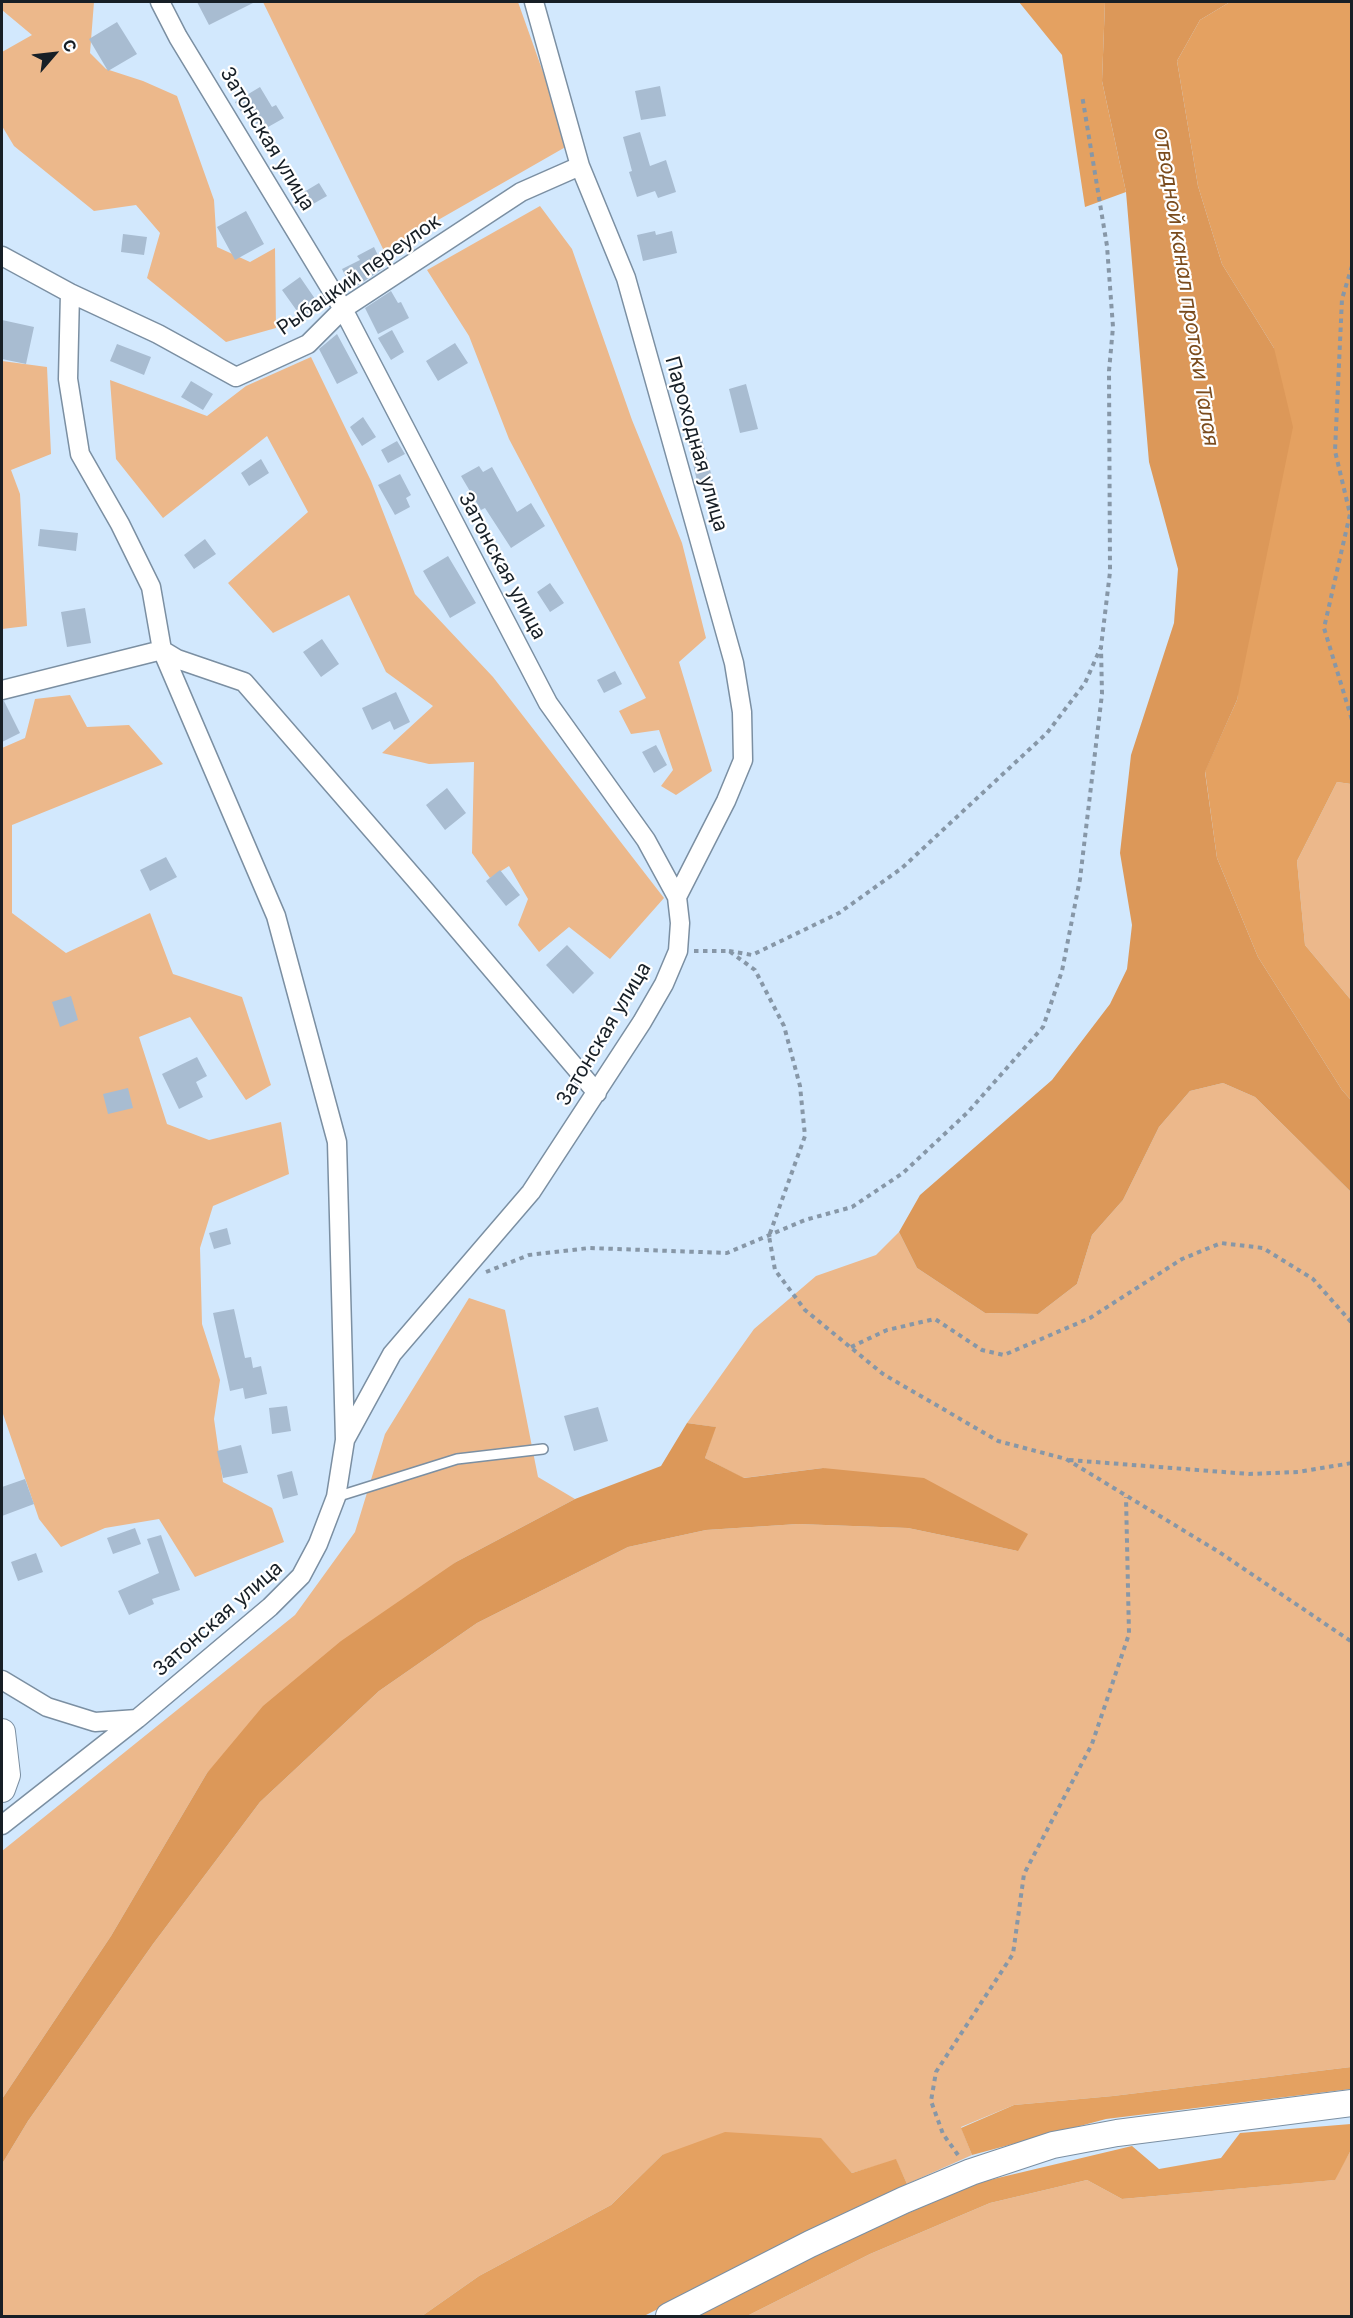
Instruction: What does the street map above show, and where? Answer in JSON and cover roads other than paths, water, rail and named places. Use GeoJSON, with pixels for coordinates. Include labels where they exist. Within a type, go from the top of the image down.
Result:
{"type":"FeatureCollection","features":[{"type":"Feature","properties":{"kind":"street","name":"Затонская улица"},"geometry":{"type":"LineString","coordinates":[[2,1825],[136,1719],[270,1607],[301,1576],[318,1544],[336,1497],[345,1440],[392,1354],[531,1192],[597,1093],[664,984],[678,951],[680,923],[678,897],[646,840],[548,703],[343,309],[178,37],[160,2]]}},
{"type":"Feature","properties":{"kind":"street","name":"Пароходная улица"},"geometry":{"type":"LineString","coordinates":[[534,2],[580,166],[626,278],[734,663],[742,712],[742,760],[726,801],[678,897]]}},
{"type":"Feature","properties":{"kind":"street","name":"Рыбацкий переулок"},"geometry":{"type":"LineString","coordinates":[[2,256],[70,293],[158,334],[236,377],[308,344],[343,309],[521,192],[580,166]]}},
{"type":"Feature","properties":{"kind":"street"},"geometry":{"type":"LineString","coordinates":[[70,293],[68,379],[80,454],[120,524],[151,587],[162,650],[276,916],[337,1142],[345,1440]]}},
{"type":"Feature","properties":{"kind":"street"},"geometry":{"type":"LineString","coordinates":[[2,690],[162,650],[177,659],[244,682],[597,1093]]}},
{"type":"Feature","properties":{"kind":"street"},"geometry":{"type":"LineString","coordinates":[[2,1680],[47,1707],[95,1722],[136,1719]]}},
{"type":"Feature","properties":{"kind":"street"},"geometry":{"type":"LineString","coordinates":[[2,1732],[7,1775],[2,1789]]}},
{"type":"Feature","properties":{"kind":"street"},"geometry":{"type":"LineString","coordinates":[[669,2316],[810,2244],[904,2200],[971,2172],[1053,2145],[1117,2133],[1352,2103]]}},
{"type":"Feature","properties":{"kind":"lane"},"geometry":{"type":"LineString","coordinates":[[336,1497],[457,1459],[543,1449]]}},
{"type":"Feature","properties":{"kind":"water","name":"отводной канал протоки Талая"},"geometry":{"type":"Polygon","coordinates":[[[1105,2],[1230,2],[1200,20],[1177,61],[1198,186],[1222,264],[1274,348],[1293,427],[1237,700],[1205,772],[1217,858],[1258,957],[1342,1090],[1351,1100],[1351,1192],[1255,1097],[1223,1083],[1190,1091],[1159,1127],[1123,1200],[1092,1235],[1077,1284],[1038,1314],[985,1313],[917,1268],[899,1232],[920,1195],[1052,1080],[1110,1004],[1127,969],[1132,925],[1120,853],[1131,755],[1174,623],[1178,569],[1149,462],[1126,192],[1102,81],[1105,2]]]}},
{"type":"Feature","properties":{"kind":"water"},"geometry":{"type":"Polygon","coordinates":[[[687,1423],[716,1427],[705,1458],[744,1478],[823,1468],[924,1478],[1028,1534],[1018,1551],[908,1528],[798,1524],[706,1530],[628,1547],[477,1623],[379,1691],[260,1802],[153,1944],[28,2121],[2,2164],[2,2099],[111,1936],[207,1773],[263,1706],[341,1641],[456,1562],[575,1499],[661,1466],[687,1423]]]}}]}
